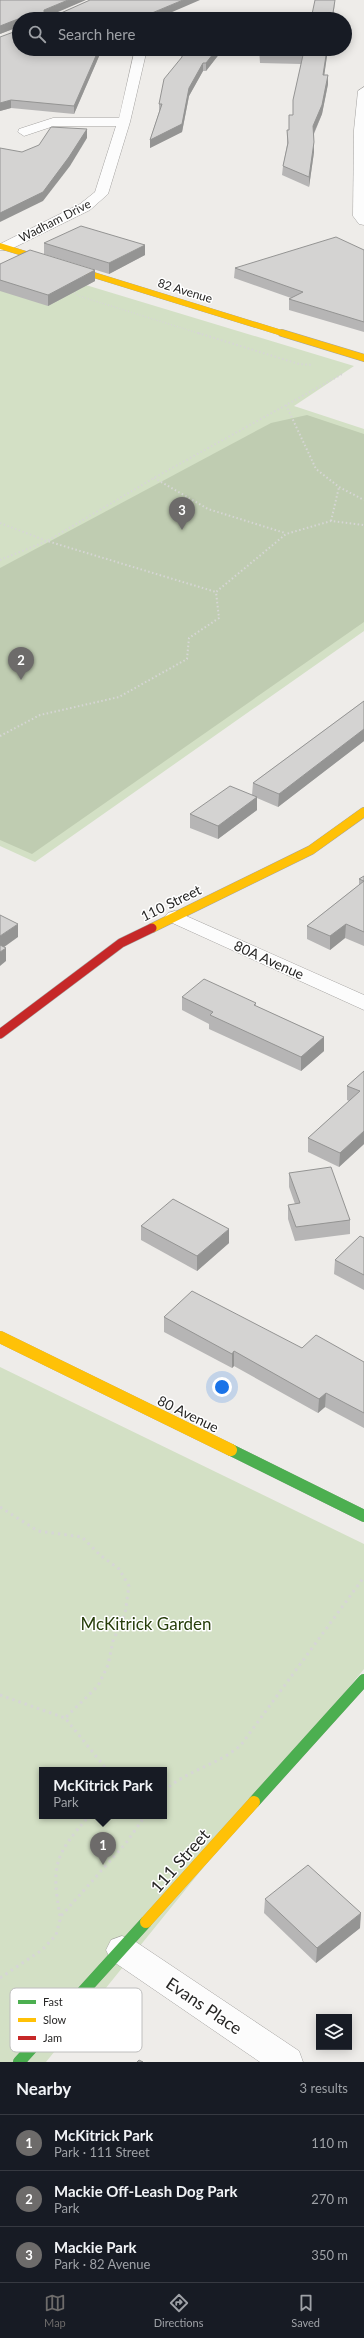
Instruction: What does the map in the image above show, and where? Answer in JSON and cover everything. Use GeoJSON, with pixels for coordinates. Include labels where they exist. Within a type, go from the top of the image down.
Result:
{"type":"FeatureCollection","features":[{"type":"Feature","properties":{"kind":"street","name":"Wadham Drive"},"geometry":{"type":"LineString","coordinates":[[2,246],[95,201],[101,194],[124,122],[139,56]]}},
{"type":"Feature","properties":{"kind":"street"},"geometry":{"type":"LineString","coordinates":[[364,91],[360,216],[364,221]]}},
{"type":"Feature","properties":{"kind":"street"},"geometry":{"type":"LineString","coordinates":[[24,132],[53,122],[124,122]]}},
{"type":"Feature","properties":{"kind":"street","name":"82 Avenue"},"geometry":{"type":"LineString","coordinates":[[2,246],[364,358]]}},
{"type":"Feature","properties":{"kind":"street","name":"110 Street"},"geometry":{"type":"LineString","coordinates":[[0,1034],[121,943],[311,850],[364,812]]}},
{"type":"Feature","properties":{"kind":"street","name":"80A Avenue"},"geometry":{"type":"LineString","coordinates":[[175,917],[364,1003]]}},
{"type":"Feature","properties":{"kind":"street","name":"80 Avenue"},"geometry":{"type":"LineString","coordinates":[[0,1337],[364,1516]]}},
{"type":"Feature","properties":{"kind":"street","name":"111 Street"},"geometry":{"type":"LineString","coordinates":[[87,1988],[364,1680]]}},
{"type":"Feature","properties":{"kind":"street","name":"Evans Place"},"geometry":{"type":"LineString","coordinates":[[122,1950],[287,2062]]}},
{"type":"Feature","properties":{"kind":"street","name":"111 Street"},"geometry":{"type":"LineString","coordinates":[[19,2062],[28,2052]]}},
{"type":"Feature","properties":{"kind":"path"},"geometry":{"type":"LineString","coordinates":[[0,560],[47,541],[154,478],[345,372]]}},
{"type":"Feature","properties":{"kind":"path"},"geometry":{"type":"LineString","coordinates":[[286,405],[316,470],[340,487],[364,500]]}},
{"type":"Feature","properties":{"kind":"path"},"geometry":{"type":"LineString","coordinates":[[154,478],[208,509],[286,534]]}},
{"type":"Feature","properties":{"kind":"path"},"geometry":{"type":"LineString","coordinates":[[331,520],[340,487]]}},
{"type":"Feature","properties":{"kind":"path"},"geometry":{"type":"LineString","coordinates":[[216,592],[286,534],[331,520],[364,525]]}},
{"type":"Feature","properties":{"kind":"path"},"geometry":{"type":"LineString","coordinates":[[0,523],[47,541],[216,592]]}},
{"type":"Feature","properties":{"kind":"path"},"geometry":{"type":"LineString","coordinates":[[0,736],[40,715],[119,697],[187,659],[189,638],[219,618],[216,592]]}},
{"type":"Feature","properties":{"kind":"path"},"geometry":{"type":"LineString","coordinates":[[0,1507],[8,1511],[16,1520],[38,1530],[54,1535],[69,1534],[82,1537],[100,1555],[119,1569],[129,1586],[125,1614],[113,1641],[108,1666],[98,1686],[65,1718]]}},
{"type":"Feature","properties":{"kind":"path"},"geometry":{"type":"LineString","coordinates":[[167,1788],[177,1779],[218,1762],[241,1745],[364,1577]]}},
{"type":"Feature","properties":{"kind":"path"},"geometry":{"type":"LineString","coordinates":[[0,1695],[65,1718],[104,1767]]}},
{"type":"Feature","properties":{"kind":"path"},"geometry":{"type":"LineString","coordinates":[[0,1978],[42,1950],[56,1935],[60,1916],[55,1887],[55,1863],[63,1846],[86,1819]]}},
{"type":"Feature","properties":{"kind":"path"},"geometry":{"type":"LineString","coordinates":[[60,1916],[126,1843],[143,1819]]}},
{"type":"Feature","properties":{"kind":"green space"},"geometry":{"type":"Polygon","coordinates":[[[23,266],[354,366],[294,406],[364,429],[364,631],[35,862],[0,846],[0,277],[23,266]]]}},
{"type":"Feature","properties":{"kind":"green space"},"geometry":{"type":"Polygon","coordinates":[[[307,415],[364,434],[364,622],[32,854],[0,840],[0,568],[271,423],[307,415]]]}},
{"type":"Feature","properties":{"kind":"green space","name":"McKitrick Garden"},"geometry":{"type":"Polygon","coordinates":[[[0,1367],[364,1544],[364,1669],[106,1988],[10,1988],[10,2052],[54,2052],[46,2062],[0,2062],[0,1367]]]}},
{"type":"Feature","properties":{"kind":"building"},"geometry":{"type":"Polygon","coordinates":[[[0,0],[68,0],[44,10],[44,12],[12,12],[12,21],[0,26],[0,0]]]}},
{"type":"Feature","properties":{"kind":"building"},"geometry":{"type":"Polygon","coordinates":[[[90,0],[183,0],[154,12],[63,12],[90,0]]]}},
{"type":"Feature","properties":{"kind":"building"},"geometry":{"type":"Polygon","coordinates":[[[315,0],[335,0],[333,12],[312,12],[315,0]]]}},
{"type":"Feature","properties":{"kind":"building"},"geometry":{"type":"Polygon","coordinates":[[[12,33],[12,56],[96,56],[74,106],[11,100],[0,103],[0,37],[12,33]]]}},
{"type":"Feature","properties":{"kind":"building"},"geometry":{"type":"Polygon","coordinates":[[[212,56],[206,63],[203,63],[189,88],[182,124],[150,140],[162,104],[159,104],[164,79],[182,57],[212,56]]]}},
{"type":"Feature","properties":{"kind":"building"},"geometry":{"type":"Polygon","coordinates":[[[303,56],[326,56],[323,75],[328,75],[322,105],[313,126],[314,142],[309,177],[283,166],[288,143],[287,130],[289,130],[289,115],[293,115],[293,100],[303,56]]]}},
{"type":"Feature","properties":{"kind":"building"},"geometry":{"type":"Polygon","coordinates":[[[51,127],[87,129],[69,157],[43,192],[0,213],[0,148],[22,152],[39,145],[51,127]]]}},
{"type":"Feature","properties":{"kind":"building"},"geometry":{"type":"Polygon","coordinates":[[[81,226],[145,245],[109,263],[44,243],[81,226]]]}},
{"type":"Feature","properties":{"kind":"building"},"geometry":{"type":"Polygon","coordinates":[[[336,237],[364,250],[364,322],[289,299],[303,292],[235,268],[336,237]]]}},
{"type":"Feature","properties":{"kind":"building"},"geometry":{"type":"Polygon","coordinates":[[[30,250],[95,270],[48,295],[0,280],[0,264],[30,250]]]}},
{"type":"Feature","properties":{"kind":"building"},"geometry":{"type":"Polygon","coordinates":[[[364,701],[364,729],[279,794],[253,783],[364,701]]]}},
{"type":"Feature","properties":{"kind":"building"},"geometry":{"type":"Polygon","coordinates":[[[230,786],[257,797],[218,826],[190,814],[230,786]]]}},
{"type":"Feature","properties":{"kind":"building"},"geometry":{"type":"Polygon","coordinates":[[[364,876],[364,881],[359,879],[364,876]]]}},
{"type":"Feature","properties":{"kind":"building"},"geometry":{"type":"Polygon","coordinates":[[[364,881],[364,932],[346,924],[330,936],[307,926],[364,881]]]}},
{"type":"Feature","properties":{"kind":"building"},"geometry":{"type":"Polygon","coordinates":[[[0,915],[18,924],[0,936],[0,915]]]}},
{"type":"Feature","properties":{"kind":"building"},"geometry":{"type":"Polygon","coordinates":[[[0,945],[6,948],[0,952],[0,945]]]}},
{"type":"Feature","properties":{"kind":"building"},"geometry":{"type":"Polygon","coordinates":[[[204,979],[256,1003],[254,1005],[324,1037],[301,1057],[210,1015],[213,1012],[182,997],[204,979]]]}},
{"type":"Feature","properties":{"kind":"building"},"geometry":{"type":"Polygon","coordinates":[[[364,1071],[364,1131],[340,1153],[308,1138],[360,1091],[347,1086],[364,1071]]]}},
{"type":"Feature","properties":{"kind":"building"},"geometry":{"type":"Polygon","coordinates":[[[331,1167],[350,1220],[296,1227],[288,1205],[300,1203],[289,1173],[331,1167]]]}},
{"type":"Feature","properties":{"kind":"building"},"geometry":{"type":"Polygon","coordinates":[[[173,1199],[229,1229],[197,1256],[141,1226],[173,1199]]]}},
{"type":"Feature","properties":{"kind":"building"},"geometry":{"type":"Polygon","coordinates":[[[360,1236],[364,1238],[364,1275],[335,1260],[360,1236]]]}},
{"type":"Feature","properties":{"kind":"building"},"geometry":{"type":"Polygon","coordinates":[[[192,1291],[302,1348],[316,1335],[364,1362],[364,1413],[326,1393],[319,1399],[234,1351],[232,1354],[164,1317],[192,1291]]]}},
{"type":"Feature","properties":{"kind":"building"},"geometry":{"type":"Polygon","coordinates":[[[308,1865],[361,1913],[317,1948],[265,1899],[308,1865]]]}},
{"type":"Feature","properties":{"kind":"traffic: fast"},"geometry":{"type":"LineString","coordinates":[[231,1450],[364,1516]]}},
{"type":"Feature","properties":{"kind":"traffic: fast"},"geometry":{"type":"LineString","coordinates":[[254,1802],[364,1680]]}},
{"type":"Feature","properties":{"kind":"traffic: fast"},"geometry":{"type":"LineString","coordinates":[[86,1988],[146,1922]]}},
{"type":"Feature","properties":{"kind":"traffic: fast"},"geometry":{"type":"LineString","coordinates":[[19,2062],[28,2052]]}},
{"type":"Feature","properties":{"kind":"traffic: slow"},"geometry":{"type":"LineString","coordinates":[[0,246],[364,358]]}},
{"type":"Feature","properties":{"kind":"traffic: slow"},"geometry":{"type":"LineString","coordinates":[[152,928],[311,850],[364,812]]}},
{"type":"Feature","properties":{"kind":"traffic: slow"},"geometry":{"type":"LineString","coordinates":[[0,1337],[231,1450]]}},
{"type":"Feature","properties":{"kind":"traffic: slow"},"geometry":{"type":"LineString","coordinates":[[146,1922],[254,1802]]}},
{"type":"Feature","properties":{"kind":"traffic: jam"},"geometry":{"type":"LineString","coordinates":[[0,1034],[121,943],[152,928]]}},
{"type":"Feature","properties":{"kind":"place","name":"Mackie Park"},"geometry":{"type":"Point","coordinates":[182,530]}},
{"type":"Feature","properties":{"kind":"place","name":"Mackie Off-Leash Dog Park"},"geometry":{"type":"Point","coordinates":[21,680]}},
{"type":"Feature","properties":{"kind":"place","name":"McKitrick Park"},"geometry":{"type":"Point","coordinates":[103,1865]}}]}
